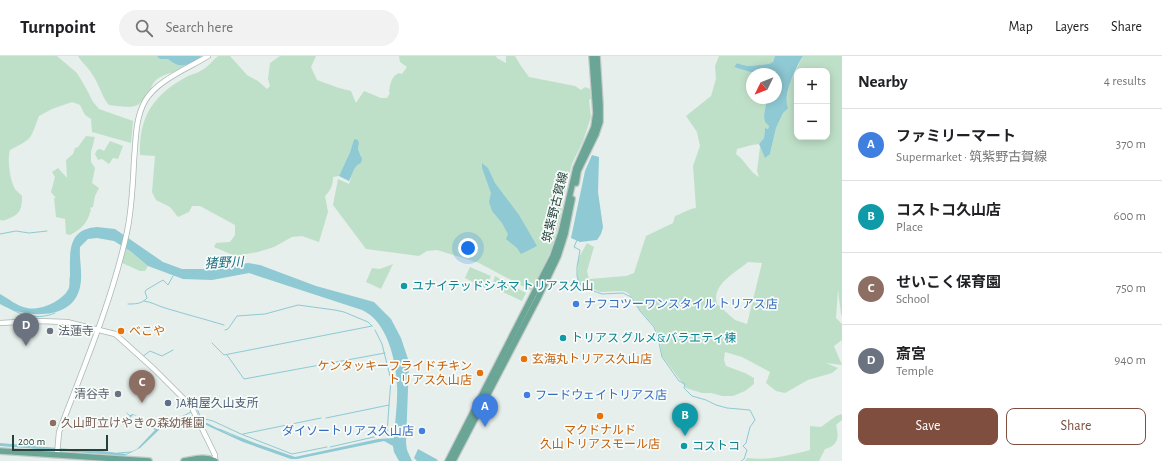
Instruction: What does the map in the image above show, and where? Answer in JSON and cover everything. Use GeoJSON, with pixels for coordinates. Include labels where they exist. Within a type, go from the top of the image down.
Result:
{"type":"FeatureCollection","features":[{"type":"Feature","properties":{"kind":"main road","name":"筑紫野古賀線"},"geometry":{"type":"LineString","coordinates":[[448,461],[560,241],[576,168],[596,121],[592,56]]}},
{"type":"Feature","properties":{"kind":"main road","name":"筑紫野古賀線"},"geometry":{"type":"LineString","coordinates":[[453,461],[538,298],[560,252],[578,171],[596,134],[600,122],[596,56]]}},
{"type":"Feature","properties":{"kind":"main road"},"geometry":{"type":"LineString","coordinates":[[0,451],[57,451],[149,461]]}},
{"type":"Feature","properties":{"kind":"main road"},"geometry":{"type":"LineString","coordinates":[[184,461],[207,458],[215,461]]}},
{"type":"Feature","properties":{"kind":"street"},"geometry":{"type":"LineString","coordinates":[[57,451],[59,432],[98,330],[115,279],[123,247],[131,210],[137,128],[140,111],[146,99],[155,88],[208,56]]}},
{"type":"Feature","properties":{"kind":"street"},"geometry":{"type":"LineString","coordinates":[[0,323],[67,322],[115,334],[192,406],[215,455],[215,461]]}},
{"type":"Feature","properties":{"kind":"green space"},"geometry":{"type":"Polygon","coordinates":[[[0,56],[57,56],[77,73],[93,102],[99,109],[133,121],[131,143],[92,132],[91,119],[85,115],[80,105],[72,102],[52,109],[39,116],[30,138],[10,150],[10,175],[15,189],[22,196],[22,204],[17,214],[3,220],[0,220],[0,56]]]}},
{"type":"Feature","properties":{"kind":"green space"},"geometry":{"type":"Polygon","coordinates":[[[78,56],[202,56],[183,68],[155,81],[151,89],[137,106],[129,107],[109,105],[89,69],[78,56]]]}},
{"type":"Feature","properties":{"kind":"green space"},"geometry":{"type":"Polygon","coordinates":[[[218,56],[230,56],[247,75],[258,81],[267,89],[270,86],[268,79],[270,63],[280,56],[316,56],[311,67],[317,80],[351,91],[356,103],[364,91],[381,98],[387,98],[390,93],[391,81],[394,76],[399,73],[402,74],[407,67],[400,62],[399,56],[496,56],[506,63],[506,56],[515,56],[529,77],[575,86],[581,90],[585,87],[590,89],[591,99],[589,100],[591,117],[583,141],[572,164],[552,248],[532,291],[479,263],[437,250],[427,251],[419,256],[366,249],[333,205],[338,179],[349,184],[354,167],[361,156],[358,149],[359,143],[354,139],[339,176],[333,177],[333,182],[329,192],[325,196],[328,212],[319,242],[302,236],[292,237],[274,247],[258,252],[235,256],[214,247],[216,243],[230,242],[235,235],[235,225],[200,206],[192,206],[189,212],[178,217],[170,207],[156,200],[152,192],[155,156],[140,155],[140,141],[142,129],[150,108],[157,99],[176,83],[204,69],[218,56]]]}},
{"type":"Feature","properties":{"kind":"green space"},"geometry":{"type":"Polygon","coordinates":[[[719,56],[775,56],[773,62],[770,64],[749,66],[737,63],[734,67],[746,71],[746,104],[766,104],[767,120],[769,126],[768,129],[765,128],[764,138],[759,144],[737,149],[736,154],[759,177],[757,171],[760,147],[765,157],[770,154],[776,128],[783,113],[790,82],[794,74],[794,140],[830,140],[830,68],[797,68],[803,56],[842,56],[842,316],[838,290],[836,318],[842,324],[842,340],[834,346],[842,365],[826,363],[838,368],[832,373],[808,380],[785,393],[776,391],[766,383],[770,372],[742,357],[725,352],[724,360],[726,366],[754,378],[754,384],[745,391],[733,396],[702,393],[686,388],[662,356],[659,336],[654,326],[639,309],[628,293],[623,291],[600,292],[577,282],[578,259],[587,243],[594,247],[587,271],[589,279],[626,276],[634,273],[646,236],[673,223],[675,216],[696,208],[693,166],[700,146],[697,132],[686,116],[711,96],[716,79],[715,66],[719,56]],[[748,262],[726,279],[718,290],[716,297],[717,304],[735,320],[747,324],[762,263],[748,262]]]}},
{"type":"Feature","properties":{"kind":"green space"},"geometry":{"type":"Polygon","coordinates":[[[86,136],[95,137],[91,152],[91,162],[95,168],[92,183],[99,188],[95,196],[93,207],[90,208],[91,210],[86,222],[70,235],[66,234],[65,219],[56,217],[54,198],[56,198],[51,192],[55,177],[52,172],[58,168],[67,178],[66,160],[73,154],[75,148],[78,147],[86,136]]]}},
{"type":"Feature","properties":{"kind":"green space"},"geometry":{"type":"Polygon","coordinates":[[[110,141],[123,146],[118,159],[113,158],[109,164],[102,159],[98,160],[95,154],[97,150],[100,149],[104,151],[110,141]]]}},
{"type":"Feature","properties":{"kind":"green space"},"geometry":{"type":"Polygon","coordinates":[[[126,248],[148,266],[145,271],[140,271],[122,263],[126,248]]]}},
{"type":"Feature","properties":{"kind":"green space"},"geometry":{"type":"Polygon","coordinates":[[[393,264],[381,289],[366,282],[372,268],[380,269],[393,264]]]}},
{"type":"Feature","properties":{"kind":"green space"},"geometry":{"type":"Polygon","coordinates":[[[470,267],[491,276],[485,288],[465,278],[470,267]]]}},
{"type":"Feature","properties":{"kind":"green space"},"geometry":{"type":"Polygon","coordinates":[[[495,276],[526,293],[522,301],[496,289],[493,283],[495,276]]]}},
{"type":"Feature","properties":{"kind":"green space"},"geometry":{"type":"Polygon","coordinates":[[[842,414],[842,420],[836,425],[838,433],[837,440],[833,445],[825,449],[819,461],[745,461],[747,458],[763,459],[787,456],[810,450],[810,426],[821,427],[836,416],[842,414]]]}},
{"type":"Feature","properties":{"kind":"water"},"geometry":{"type":"Polygon","coordinates":[[[157,56],[201,57],[188,64],[181,65],[168,59],[160,59],[157,56]]]}},
{"type":"Feature","properties":{"kind":"water"},"geometry":{"type":"Polygon","coordinates":[[[775,56],[803,56],[797,68],[794,68],[794,74],[788,89],[788,108],[783,113],[776,128],[770,154],[765,158],[759,144],[764,138],[765,128],[768,129],[769,126],[765,122],[764,116],[766,104],[782,104],[782,68],[746,68],[746,71],[734,67],[737,63],[749,66],[770,64],[773,62],[775,56]]]}},
{"type":"Feature","properties":{"kind":"water"},"geometry":{"type":"Polygon","coordinates":[[[354,139],[358,140],[358,149],[362,159],[361,163],[355,168],[349,181],[339,176],[354,139]]]}},
{"type":"Feature","properties":{"kind":"water"},"geometry":{"type":"Polygon","coordinates":[[[592,155],[599,157],[598,192],[603,227],[597,240],[580,242],[571,238],[585,171],[592,155]]]}},
{"type":"Feature","properties":{"kind":"water"},"geometry":{"type":"Polygon","coordinates":[[[482,163],[488,168],[495,183],[519,215],[537,246],[521,254],[517,248],[506,239],[508,234],[502,223],[492,211],[489,202],[491,193],[482,168],[482,163]]]}},
{"type":"Feature","properties":{"kind":"water"},"geometry":{"type":"Polygon","coordinates":[[[97,227],[115,229],[163,262],[182,269],[209,269],[248,263],[260,265],[316,286],[374,302],[391,319],[401,338],[409,362],[406,443],[407,450],[412,461],[399,461],[394,452],[393,446],[384,441],[291,459],[243,442],[206,425],[160,429],[140,448],[124,456],[0,446],[0,443],[126,454],[137,449],[155,430],[139,417],[156,429],[207,423],[229,434],[295,457],[378,439],[394,438],[397,404],[395,364],[384,332],[371,315],[362,310],[249,273],[212,280],[183,279],[148,266],[130,251],[114,241],[97,238],[88,239],[80,247],[80,287],[77,296],[64,309],[48,314],[29,314],[15,311],[0,304],[0,294],[20,306],[33,309],[57,301],[69,288],[70,259],[72,244],[75,237],[80,232],[97,227]]]}},
{"type":"Feature","properties":{"kind":"water"},"geometry":{"type":"Polygon","coordinates":[[[132,414],[137,416],[133,415],[123,425],[122,424],[132,414]]]}},
{"type":"Feature","properties":{"kind":"water"},"geometry":{"type":"Polygon","coordinates":[[[418,449],[438,460],[417,461],[414,458],[418,449]]]}},
{"type":"Feature","properties":{"kind":"waterway"},"geometry":{"type":"LineString","coordinates":[[0,234],[16,231],[29,233],[47,231]]}},
{"type":"Feature","properties":{"kind":"waterway"},"geometry":{"type":"LineString","coordinates":[[577,240],[574,247],[580,250],[577,267],[577,276],[580,284],[585,288],[602,294],[623,293],[631,297],[640,311],[654,327],[662,357],[679,381],[685,384],[684,388],[692,396],[727,408],[750,410],[755,420],[750,427],[746,443],[743,446],[747,450],[744,459],[741,461]]}},
{"type":"Feature","properties":{"kind":"waterway"},"geometry":{"type":"LineString","coordinates":[[128,304],[141,303],[147,298],[145,292],[146,290],[163,280],[168,285],[173,276]]}},
{"type":"Feature","properties":{"kind":"waterway"},"geometry":{"type":"LineString","coordinates":[[144,301],[224,325]]}},
{"type":"Feature","properties":{"kind":"waterway"},"geometry":{"type":"LineString","coordinates":[[225,330],[228,329],[237,316],[265,314],[298,305],[344,312],[368,322],[372,326]]}},
{"type":"Feature","properties":{"kind":"waterway"},"geometry":{"type":"LineString","coordinates":[[8,307],[24,315],[37,317],[55,313]]}},
{"type":"Feature","properties":{"kind":"waterway"},"geometry":{"type":"LineString","coordinates":[[212,343],[224,355],[372,326]]}},
{"type":"Feature","properties":{"kind":"waterway"},"geometry":{"type":"LineString","coordinates":[[375,330],[382,344],[390,376]]}},
{"type":"Feature","properties":{"kind":"waterway"},"geometry":{"type":"LineString","coordinates":[[142,357],[150,351],[162,356],[173,350]]}},
{"type":"Feature","properties":{"kind":"waterway"},"geometry":{"type":"LineString","coordinates":[[227,355],[244,379],[385,353]]}},
{"type":"Feature","properties":{"kind":"waterway"},"geometry":{"type":"LineString","coordinates":[[389,405],[391,380]]}},
{"type":"Feature","properties":{"kind":"waterway"},"geometry":{"type":"LineString","coordinates":[[326,418],[389,405],[387,434],[330,447]]}},
{"type":"Feature","properties":{"kind":"waterway"},"geometry":{"type":"LineString","coordinates":[[195,409],[197,409],[201,418],[213,421],[241,434],[292,454],[327,447]]}},
{"type":"Feature","properties":{"kind":"waterway"},"geometry":{"type":"LineString","coordinates":[[162,427],[191,412]]}},
{"type":"Feature","properties":{"kind":"waterway"},"geometry":{"type":"LineString","coordinates":[[127,413],[130,416],[131,415]]}},
{"type":"Feature","properties":{"kind":"waterway"},"geometry":{"type":"LineString","coordinates":[[140,417],[148,424]]}},
{"type":"Feature","properties":{"kind":"waterway"},"geometry":{"type":"LineString","coordinates":[[243,434],[321,418]]}},
{"type":"Feature","properties":{"kind":"waterway"},"geometry":{"type":"LineString","coordinates":[[219,429],[253,443]]}},
{"type":"Feature","properties":{"kind":"waterway"},"geometry":{"type":"LineString","coordinates":[[118,453],[131,452]]}},
{"type":"Feature","properties":{"kind":"place","name":"ユナイテッドシネマ トリアス久山"},"geometry":{"type":"Point","coordinates":[404,286]}},
{"type":"Feature","properties":{"kind":"place","name":"ナフコツーワンスタイル トリアス店"},"geometry":{"type":"Point","coordinates":[576,304]}},
{"type":"Feature","properties":{"kind":"place","name":"法蓮寺"},"geometry":{"type":"Point","coordinates":[50,331]}},
{"type":"Feature","properties":{"kind":"place","name":"べこや"},"geometry":{"type":"Point","coordinates":[121,331]}},
{"type":"Feature","properties":{"kind":"place","name":"トリアス グルメ&バラエティ棟"},"geometry":{"type":"Point","coordinates":[563,338]}},
{"type":"Feature","properties":{"kind":"place","name":"斎宮"},"geometry":{"type":"Point","coordinates":[26,346]}},
{"type":"Feature","properties":{"kind":"place","name":"玄海丸トリアス久山店"},"geometry":{"type":"Point","coordinates":[524,359]}},
{"type":"Feature","properties":{"kind":"place","name":"ケンタッキーフライドチキン トリアス久山店"},"geometry":{"type":"Point","coordinates":[480,373]}},
{"type":"Feature","properties":{"kind":"place","name":"清谷寺"},"geometry":{"type":"Point","coordinates":[118,394]}},
{"type":"Feature","properties":{"kind":"place","name":"フードウェイトリアス店"},"geometry":{"type":"Point","coordinates":[527,395]}},
{"type":"Feature","properties":{"kind":"place","name":"せいこく保育園"},"geometry":{"type":"Point","coordinates":[142,403]}},
{"type":"Feature","properties":{"kind":"place","name":"JA粕屋久山支所"},"geometry":{"type":"Point","coordinates":[168,403]}},
{"type":"Feature","properties":{"kind":"place","name":"マクドナルド 久山トリアスモール店"},"geometry":{"type":"Point","coordinates":[600,416]}},
{"type":"Feature","properties":{"kind":"place","name":"久山町立けやきの森幼稚園"},"geometry":{"type":"Point","coordinates":[53,423]}},
{"type":"Feature","properties":{"kind":"place","name":"ファミリーマート"},"geometry":{"type":"Point","coordinates":[485,427]}},
{"type":"Feature","properties":{"kind":"place","name":"ダイソートリアス久山店"},"geometry":{"type":"Point","coordinates":[422,431]}},
{"type":"Feature","properties":{"kind":"place","name":"コストコ久山店"},"geometry":{"type":"Point","coordinates":[685,436]}},
{"type":"Feature","properties":{"kind":"place","name":"コストコ"},"geometry":{"type":"Point","coordinates":[684,446]}},
{"type":"Feature","properties":{"kind":"water label","name":"猪野川"},"geometry":{"type":"Point","coordinates":[224,262]}}]}
